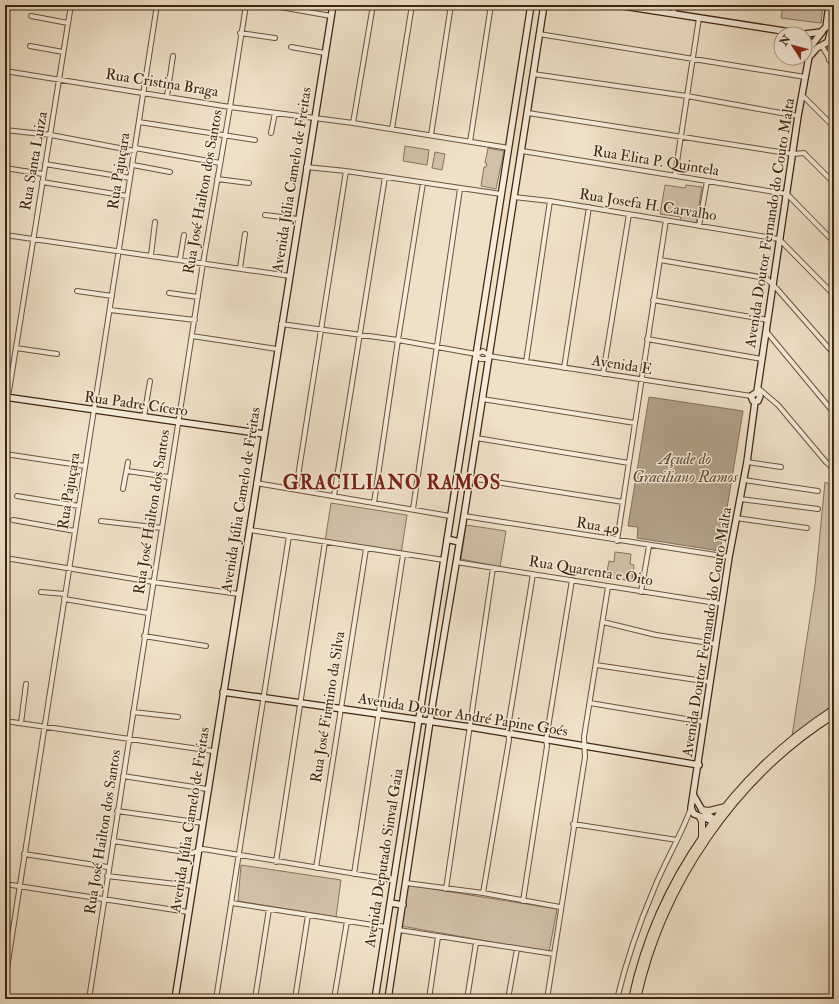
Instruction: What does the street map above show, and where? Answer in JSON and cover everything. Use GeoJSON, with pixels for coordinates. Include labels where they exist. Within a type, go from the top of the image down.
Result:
{"type":"FeatureCollection","features":[{"type":"Feature","properties":{"kind":"main road"},"geometry":{"type":"LineString","coordinates":[[637,999],[652,947],[671,899],[726,806],[766,762],[810,725],[834,708]]}},
{"type":"Feature","properties":{"kind":"main road"},"geometry":{"type":"LineString","coordinates":[[632,999],[640,968],[664,905],[687,860],[702,837],[749,786],[782,754],[817,725],[834,715]]}},
{"type":"Feature","properties":{"kind":"main road"},"geometry":{"type":"LineString","coordinates":[[702,810],[709,811],[726,806]]}},
{"type":"Feature","properties":{"kind":"main road"},"geometry":{"type":"LineString","coordinates":[[700,817],[702,822],[702,837]]}},
{"type":"Feature","properties":{"kind":"street","name":"Rua Santa Luiza"},"geometry":{"type":"LineString","coordinates":[[5,416],[6,398],[16,348],[32,238],[44,174],[71,5]]}},
{"type":"Feature","properties":{"kind":"street","name":"Rua Pajuçara"},"geometry":{"type":"LineString","coordinates":[[5,981],[157,5]]}},
{"type":"Feature","properties":{"kind":"street","name":"Rua José Hailton dos Santos"},"geometry":{"type":"LineString","coordinates":[[89,999],[112,841],[130,739],[144,636],[203,263],[230,107],[240,33],[246,5]]}},
{"type":"Feature","properties":{"kind":"street"},"geometry":{"type":"LineString","coordinates":[[269,5],[331,16]]}},
{"type":"Feature","properties":{"kind":"street","name":"Avenida Júlia Camelo de Freitas"},"geometry":{"type":"LineString","coordinates":[[174,999],[333,5]]}},
{"type":"Feature","properties":{"kind":"street"},"geometry":{"type":"LineString","coordinates":[[353,123],[373,5]]}},
{"type":"Feature","properties":{"kind":"street"},"geometry":{"type":"LineString","coordinates":[[392,129],[412,5]]}},
{"type":"Feature","properties":{"kind":"street"},"geometry":{"type":"LineString","coordinates":[[431,135],[451,5]]}},
{"type":"Feature","properties":{"kind":"street"},"geometry":{"type":"LineString","coordinates":[[470,142],[491,5]]}},
{"type":"Feature","properties":{"kind":"street","name":"Avenida Deputado Sinval Gaia"},"geometry":{"type":"LineString","coordinates":[[375,999],[531,5]]}},
{"type":"Feature","properties":{"kind":"street","name":"Avenida Deputado Sinval Gaia"},"geometry":{"type":"LineString","coordinates":[[388,999],[544,5]]}},
{"type":"Feature","properties":{"kind":"street"},"geometry":{"type":"LineString","coordinates":[[617,5],[636,6],[673,14],[773,29]]}},
{"type":"Feature","properties":{"kind":"street"},"geometry":{"type":"LineString","coordinates":[[673,14],[675,5]]}},
{"type":"Feature","properties":{"kind":"street","name":"Avenida Doutor Fernando do Couto Malta"},"geometry":{"type":"LineString","coordinates":[[813,49],[826,27],[829,5]]}},
{"type":"Feature","properties":{"kind":"street"},"geometry":{"type":"LineString","coordinates":[[31,16],[68,23]]}},
{"type":"Feature","properties":{"kind":"street"},"geometry":{"type":"LineString","coordinates":[[829,61],[834,17]]}},
{"type":"Feature","properties":{"kind":"street"},"geometry":{"type":"LineString","coordinates":[[675,175],[680,135],[700,18]]}},
{"type":"Feature","properties":{"kind":"street"},"geometry":{"type":"LineString","coordinates":[[813,49],[817,41],[826,32],[831,37]]}},
{"type":"Feature","properties":{"kind":"street"},"geometry":{"type":"LineString","coordinates":[[240,33],[275,38]]}},
{"type":"Feature","properties":{"kind":"street"},"geometry":{"type":"LineString","coordinates":[[539,34],[805,77]]}},
{"type":"Feature","properties":{"kind":"street"},"geometry":{"type":"LineString","coordinates":[[813,39],[817,41],[828,42],[831,37]]}},
{"type":"Feature","properties":{"kind":"street"},"geometry":{"type":"LineString","coordinates":[[813,39],[817,41],[834,67]]}},
{"type":"Feature","properties":{"kind":"street"},"geometry":{"type":"LineString","coordinates":[[30,46],[63,52]]}},
{"type":"Feature","properties":{"kind":"street"},"geometry":{"type":"LineString","coordinates":[[291,47],[325,53]]}},
{"type":"Feature","properties":{"kind":"street"},"geometry":{"type":"LineString","coordinates":[[167,96],[173,56]]}},
{"type":"Feature","properties":{"kind":"street","name":"Avenida Doutor Fernando do Couto Malta"},"geometry":{"type":"LineString","coordinates":[[617,999],[635,939],[654,888],[691,808],[694,796],[729,557],[744,480],[755,402],[758,401],[760,396],[757,390],[772,284],[807,66]]}},
{"type":"Feature","properties":{"kind":"street","name":"Rua Cristina Braga"},"geometry":{"type":"LineString","coordinates":[[5,71],[60,78],[230,107],[353,123],[509,148]]}},
{"type":"Feature","properties":{"kind":"street"},"geometry":{"type":"LineString","coordinates":[[533,74],[687,96],[798,116]]}},
{"type":"Feature","properties":{"kind":"street"},"geometry":{"type":"LineString","coordinates":[[802,95],[834,127]]}},
{"type":"Feature","properties":{"kind":"street"},"geometry":{"type":"LineString","coordinates":[[271,133],[275,113]]}},
{"type":"Feature","properties":{"kind":"street"},"geometry":{"type":"LineString","coordinates":[[528,113],[680,135],[793,154],[804,153],[834,183]]}},
{"type":"Feature","properties":{"kind":"street"},"geometry":{"type":"LineString","coordinates":[[139,122],[255,140]]}},
{"type":"Feature","properties":{"kind":"street"},"geometry":{"type":"LineString","coordinates":[[5,130],[220,163]]}},
{"type":"Feature","properties":{"kind":"street","name":"Rua Elita P. Quintela"},"geometry":{"type":"LineString","coordinates":[[522,151],[787,194]]}},
{"type":"Feature","properties":{"kind":"street"},"geometry":{"type":"LineString","coordinates":[[45,164],[130,178]]}},
{"type":"Feature","properties":{"kind":"street"},"geometry":{"type":"LineString","coordinates":[[133,165],[170,172]]}},
{"type":"Feature","properties":{"kind":"street"},"geometry":{"type":"LineString","coordinates":[[306,167],[346,171],[501,194]]}},
{"type":"Feature","properties":{"kind":"street"},"geometry":{"type":"LineString","coordinates":[[5,168],[44,174]]}},
{"type":"Feature","properties":{"kind":"street"},"geometry":{"type":"LineString","coordinates":[[296,489],[346,171]]}},
{"type":"Feature","properties":{"kind":"street"},"geometry":{"type":"LineString","coordinates":[[506,172],[517,174]]}},
{"type":"Feature","properties":{"kind":"street"},"geometry":{"type":"LineString","coordinates":[[334,496],[385,177]]}},
{"type":"Feature","properties":{"kind":"street"},"geometry":{"type":"LineString","coordinates":[[217,179],[248,183]]}},
{"type":"Feature","properties":{"kind":"street"},"geometry":{"type":"LineString","coordinates":[[699,226],[707,181]]}},
{"type":"Feature","properties":{"kind":"street"},"geometry":{"type":"LineString","coordinates":[[42,182],[127,196]]}},
{"type":"Feature","properties":{"kind":"street"},"geometry":{"type":"LineString","coordinates":[[374,503],[423,183]]}},
{"type":"Feature","properties":{"kind":"street"},"geometry":{"type":"LineString","coordinates":[[413,509],[460,189]]}},
{"type":"Feature","properties":{"kind":"street"},"geometry":{"type":"LineString","coordinates":[[787,194],[834,242]]}},
{"type":"Feature","properties":{"kind":"street","name":"Rua Josefa H. Carvalho"},"geometry":{"type":"LineString","coordinates":[[514,197],[589,207],[779,238]]}},
{"type":"Feature","properties":{"kind":"street"},"geometry":{"type":"LineString","coordinates":[[526,362],[550,201]]}},
{"type":"Feature","properties":{"kind":"street"},"geometry":{"type":"LineString","coordinates":[[564,368],[589,207]]}},
{"type":"Feature","properties":{"kind":"street"},"geometry":{"type":"LineString","coordinates":[[604,374],[629,214]]}},
{"type":"Feature","properties":{"kind":"street"},"geometry":{"type":"LineString","coordinates":[[265,215],[298,220]]}},
{"type":"Feature","properties":{"kind":"street"},"geometry":{"type":"LineString","coordinates":[[617,541],[642,380],[646,339],[666,220]]}},
{"type":"Feature","properties":{"kind":"street"},"geometry":{"type":"LineString","coordinates":[[151,255],[155,222]]}},
{"type":"Feature","properties":{"kind":"street"},"geometry":{"type":"LineString","coordinates":[[240,268],[245,234]]}},
{"type":"Feature","properties":{"kind":"street"},"geometry":{"type":"LineString","coordinates":[[5,235],[290,276]]}},
{"type":"Feature","properties":{"kind":"street"},"geometry":{"type":"LineString","coordinates":[[180,259],[184,235]]}},
{"type":"Feature","properties":{"kind":"street"},"geometry":{"type":"LineString","coordinates":[[779,238],[834,295]]}},
{"type":"Feature","properties":{"kind":"street"},"geometry":{"type":"LineString","coordinates":[[660,260],[766,278],[834,354]]}},
{"type":"Feature","properties":{"kind":"street"},"geometry":{"type":"LineString","coordinates":[[77,290],[112,296]]}},
{"type":"Feature","properties":{"kind":"street"},"geometry":{"type":"LineString","coordinates":[[169,293],[198,297]]}},
{"type":"Feature","properties":{"kind":"street"},"geometry":{"type":"LineString","coordinates":[[653,300],[768,320]]}},
{"type":"Feature","properties":{"kind":"street"},"geometry":{"type":"LineString","coordinates":[[110,310],[195,320]]}},
{"type":"Feature","properties":{"kind":"street","name":"Avenida E"},"geometry":{"type":"LineString","coordinates":[[281,324],[398,340],[476,354],[483,351],[489,356],[751,396]]}},
{"type":"Feature","properties":{"kind":"street"},"geometry":{"type":"LineString","coordinates":[[766,331],[834,413]]}},
{"type":"Feature","properties":{"kind":"street"},"geometry":{"type":"LineString","coordinates":[[192,336],[277,349]]}},
{"type":"Feature","properties":{"kind":"street"},"geometry":{"type":"LineString","coordinates":[[646,339],[762,359]]}},
{"type":"Feature","properties":{"kind":"street"},"geometry":{"type":"LineString","coordinates":[[16,348],[57,354]]}},
{"type":"Feature","properties":{"kind":"street","name":"Avenida E"},"geometry":{"type":"LineString","coordinates":[[476,354],[480,359],[486,359],[489,356]]}},
{"type":"Feature","properties":{"kind":"street"},"geometry":{"type":"LineString","coordinates":[[144,417],[150,380]]}},
{"type":"Feature","properties":{"kind":"street"},"geometry":{"type":"LineString","coordinates":[[755,402],[751,396],[757,390],[778,405],[826,462],[834,469]]}},
{"type":"Feature","properties":{"kind":"street","name":"Rua Padre Cícero"},"geometry":{"type":"LineString","coordinates":[[6,398],[264,434]]}},
{"type":"Feature","properties":{"kind":"street"},"geometry":{"type":"LineString","coordinates":[[482,399],[635,423]]}},
{"type":"Feature","properties":{"kind":"street"},"geometry":{"type":"LineString","coordinates":[[476,438],[629,463]]}},
{"type":"Feature","properties":{"kind":"street"},"geometry":{"type":"LineString","coordinates":[[5,454],[85,466]]}},
{"type":"Feature","properties":{"kind":"street"},"geometry":{"type":"LineString","coordinates":[[123,489],[128,462]]}},
{"type":"Feature","properties":{"kind":"street"},"geometry":{"type":"LineString","coordinates":[[747,462],[781,467]]}},
{"type":"Feature","properties":{"kind":"street"},"geometry":{"type":"LineString","coordinates":[[127,470],[170,477]]}},
{"type":"Feature","properties":{"kind":"street"},"geometry":{"type":"LineString","coordinates":[[470,478],[623,502]]}},
{"type":"Feature","properties":{"kind":"street"},"geometry":{"type":"LineString","coordinates":[[744,480],[818,491]]}},
{"type":"Feature","properties":{"kind":"street"},"geometry":{"type":"LineString","coordinates":[[256,483],[450,516]]}},
{"type":"Feature","properties":{"kind":"street"},"geometry":{"type":"LineString","coordinates":[[17,496],[79,506]]}},
{"type":"Feature","properties":{"kind":"street"},"geometry":{"type":"LineString","coordinates":[[740,499],[818,509]]}},
{"type":"Feature","properties":{"kind":"street","name":"Rua 49"},"geometry":{"type":"LineString","coordinates":[[464,516],[649,546],[729,557]]}},
{"type":"Feature","properties":{"kind":"street"},"geometry":{"type":"LineString","coordinates":[[736,518],[806,528]]}},
{"type":"Feature","properties":{"kind":"street"},"geometry":{"type":"LineString","coordinates":[[13,520],[75,531]]}},
{"type":"Feature","properties":{"kind":"street"},"geometry":{"type":"LineString","coordinates":[[101,521],[162,528]]}},
{"type":"Feature","properties":{"kind":"street"},"geometry":{"type":"LineString","coordinates":[[250,530],[403,555],[444,560]]}},
{"type":"Feature","properties":{"kind":"street"},"geometry":{"type":"LineString","coordinates":[[216,999],[289,536]]}},
{"type":"Feature","properties":{"kind":"street"},"geometry":{"type":"LineString","coordinates":[[447,539],[460,542]]}},
{"type":"Feature","properties":{"kind":"street"},"geometry":{"type":"LineString","coordinates":[[276,862],[302,702],[325,542]]}},
{"type":"Feature","properties":{"kind":"street"},"geometry":{"type":"LineString","coordinates":[[641,592],[649,546]]}},
{"type":"Feature","properties":{"kind":"street","name":"Rua José Firmino da Silva"},"geometry":{"type":"LineString","coordinates":[[316,868],[366,549]]}},
{"type":"Feature","properties":{"kind":"street"},"geometry":{"type":"LineString","coordinates":[[354,874],[403,555]]}},
{"type":"Feature","properties":{"kind":"street"},"geometry":{"type":"LineString","coordinates":[[5,558],[153,582],[239,594]]}},
{"type":"Feature","properties":{"kind":"street","name":"Rua Quarenta e Oito"},"geometry":{"type":"LineString","coordinates":[[456,562],[722,604]]}},
{"type":"Feature","properties":{"kind":"street"},"geometry":{"type":"LineString","coordinates":[[446,889],[493,568]]}},
{"type":"Feature","properties":{"kind":"street"},"geometry":{"type":"LineString","coordinates":[[483,893],[509,740],[508,734],[533,574]]}},
{"type":"Feature","properties":{"kind":"street"},"geometry":{"type":"LineString","coordinates":[[524,901],[547,746],[546,740],[572,580]]}},
{"type":"Feature","properties":{"kind":"street"},"geometry":{"type":"LineString","coordinates":[[547,999],[560,907],[585,757],[584,746],[608,587]]}},
{"type":"Feature","properties":{"kind":"street"},"geometry":{"type":"LineString","coordinates":[[40,592],[148,613]]}},
{"type":"Feature","properties":{"kind":"street"},"geometry":{"type":"LineString","coordinates":[[603,622],[656,635],[716,644]]}},
{"type":"Feature","properties":{"kind":"street"},"geometry":{"type":"LineString","coordinates":[[144,636],[206,646]]}},
{"type":"Feature","properties":{"kind":"street"},"geometry":{"type":"LineString","coordinates":[[596,665],[710,682]]}},
{"type":"Feature","properties":{"kind":"street"},"geometry":{"type":"LineString","coordinates":[[21,723],[26,684]]}},
{"type":"Feature","properties":{"kind":"street"},"geometry":{"type":"LineString","coordinates":[[5,701],[7,687]]}},
{"type":"Feature","properties":{"kind":"street","name":"Avenida Doutor André Papine Goés"},"geometry":{"type":"LineString","coordinates":[[223,692],[470,727],[699,765]]}},
{"type":"Feature","properties":{"kind":"street"},"geometry":{"type":"LineString","coordinates":[[590,703],[704,722]]}},
{"type":"Feature","properties":{"kind":"street"},"geometry":{"type":"LineString","coordinates":[[133,712],[178,717]]}},
{"type":"Feature","properties":{"kind":"street"},"geometry":{"type":"LineString","coordinates":[[5,721],[213,751]]}},
{"type":"Feature","properties":{"kind":"street"},"geometry":{"type":"LineString","coordinates":[[123,776],[207,789]]}},
{"type":"Feature","properties":{"kind":"street"},"geometry":{"type":"LineString","coordinates":[[694,796],[702,810],[716,823]]}},
{"type":"Feature","properties":{"kind":"street"},"geometry":{"type":"LineString","coordinates":[[691,808],[694,814],[716,823]]}},
{"type":"Feature","properties":{"kind":"street"},"geometry":{"type":"LineString","coordinates":[[117,811],[203,823]]}},
{"type":"Feature","properties":{"kind":"street"},"geometry":{"type":"LineString","coordinates":[[574,824],[677,840]]}},
{"type":"Feature","properties":{"kind":"street"},"geometry":{"type":"LineString","coordinates":[[112,841],[192,853],[203,849],[238,856],[393,880]]}},
{"type":"Feature","properties":{"kind":"street"},"geometry":{"type":"LineString","coordinates":[[24,854],[108,867]]}},
{"type":"Feature","properties":{"kind":"street"},"geometry":{"type":"LineString","coordinates":[[107,876],[193,886]]}},
{"type":"Feature","properties":{"kind":"street"},"geometry":{"type":"LineString","coordinates":[[5,884],[188,912]]}},
{"type":"Feature","properties":{"kind":"street"},"geometry":{"type":"LineString","coordinates":[[406,884],[483,893],[560,907]]}},
{"type":"Feature","properties":{"kind":"street"},"geometry":{"type":"LineString","coordinates":[[232,903],[386,927]]}},
{"type":"Feature","properties":{"kind":"street"},"geometry":{"type":"LineString","coordinates":[[390,903],[403,905]]}},
{"type":"Feature","properties":{"kind":"street"},"geometry":{"type":"LineString","coordinates":[[255,999],[269,909]]}},
{"type":"Feature","properties":{"kind":"street"},"geometry":{"type":"LineString","coordinates":[[295,999],[308,915]]}},
{"type":"Feature","properties":{"kind":"street"},"geometry":{"type":"LineString","coordinates":[[334,999],[347,921]]}},
{"type":"Feature","properties":{"kind":"street"},"geometry":{"type":"LineString","coordinates":[[399,930],[554,954]]}},
{"type":"Feature","properties":{"kind":"street"},"geometry":{"type":"LineString","coordinates":[[429,999],[438,937]]}},
{"type":"Feature","properties":{"kind":"street"},"geometry":{"type":"LineString","coordinates":[[467,999],[476,943]]}},
{"type":"Feature","properties":{"kind":"street"},"geometry":{"type":"LineString","coordinates":[[508,999],[516,949]]}},
{"type":"Feature","properties":{"kind":"shaded area"},"geometry":{"type":"Polygon","coordinates":[[[783,5],[823,5],[821,23],[781,18],[783,5]]]}},
{"type":"Feature","properties":{"kind":"shaded area"},"geometry":{"type":"Polygon","coordinates":[[[405,146],[429,150],[427,165],[403,161],[405,146]]]}},
{"type":"Feature","properties":{"kind":"shaded area"},"geometry":{"type":"Polygon","coordinates":[[[488,148],[504,151],[496,189],[481,186],[484,167],[486,167],[487,164],[485,163],[488,148]]]}},
{"type":"Feature","properties":{"kind":"shaded area"},"geometry":{"type":"Polygon","coordinates":[[[435,152],[445,154],[442,170],[432,168],[435,152]]]}},
{"type":"Feature","properties":{"kind":"shaded area"},"geometry":{"type":"Polygon","coordinates":[[[665,185],[685,188],[686,185],[702,187],[696,224],[680,222],[681,217],[660,214],[665,185]]]}},
{"type":"Feature","properties":{"kind":"shaded area"},"geometry":{"type":"Polygon","coordinates":[[[825,482],[834,486],[834,704],[792,736],[815,585],[825,482]]]}},
{"type":"Feature","properties":{"kind":"shaded area"},"geometry":{"type":"Polygon","coordinates":[[[331,503],[407,515],[401,554],[325,541],[331,503]]]}},
{"type":"Feature","properties":{"kind":"shaded area"},"geometry":{"type":"Polygon","coordinates":[[[466,525],[506,531],[500,567],[461,559],[466,525]]]}},
{"type":"Feature","properties":{"kind":"shaded area"},"geometry":{"type":"Polygon","coordinates":[[[615,552],[631,554],[630,564],[634,565],[632,581],[606,577],[609,561],[614,562],[615,552]]]}},
{"type":"Feature","properties":{"kind":"shaded area"},"geometry":{"type":"Polygon","coordinates":[[[241,865],[341,880],[336,917],[238,901],[241,865]]]}},
{"type":"Feature","properties":{"kind":"shaded area"},"geometry":{"type":"Polygon","coordinates":[[[408,885],[557,909],[549,952],[401,926],[408,885]]]}},
{"type":"Feature","properties":{"kind":"water","name":"Açude do Graciliano Ramos"},"geometry":{"type":"Polygon","coordinates":[[[649,397],[743,411],[720,551],[637,538],[638,527],[628,526],[649,397]]]}},
{"type":"Feature","properties":{"kind":"district","name":"GRACILIANO RAMOS"},"geometry":{"type":"Point","coordinates":[392,483]}}]}
